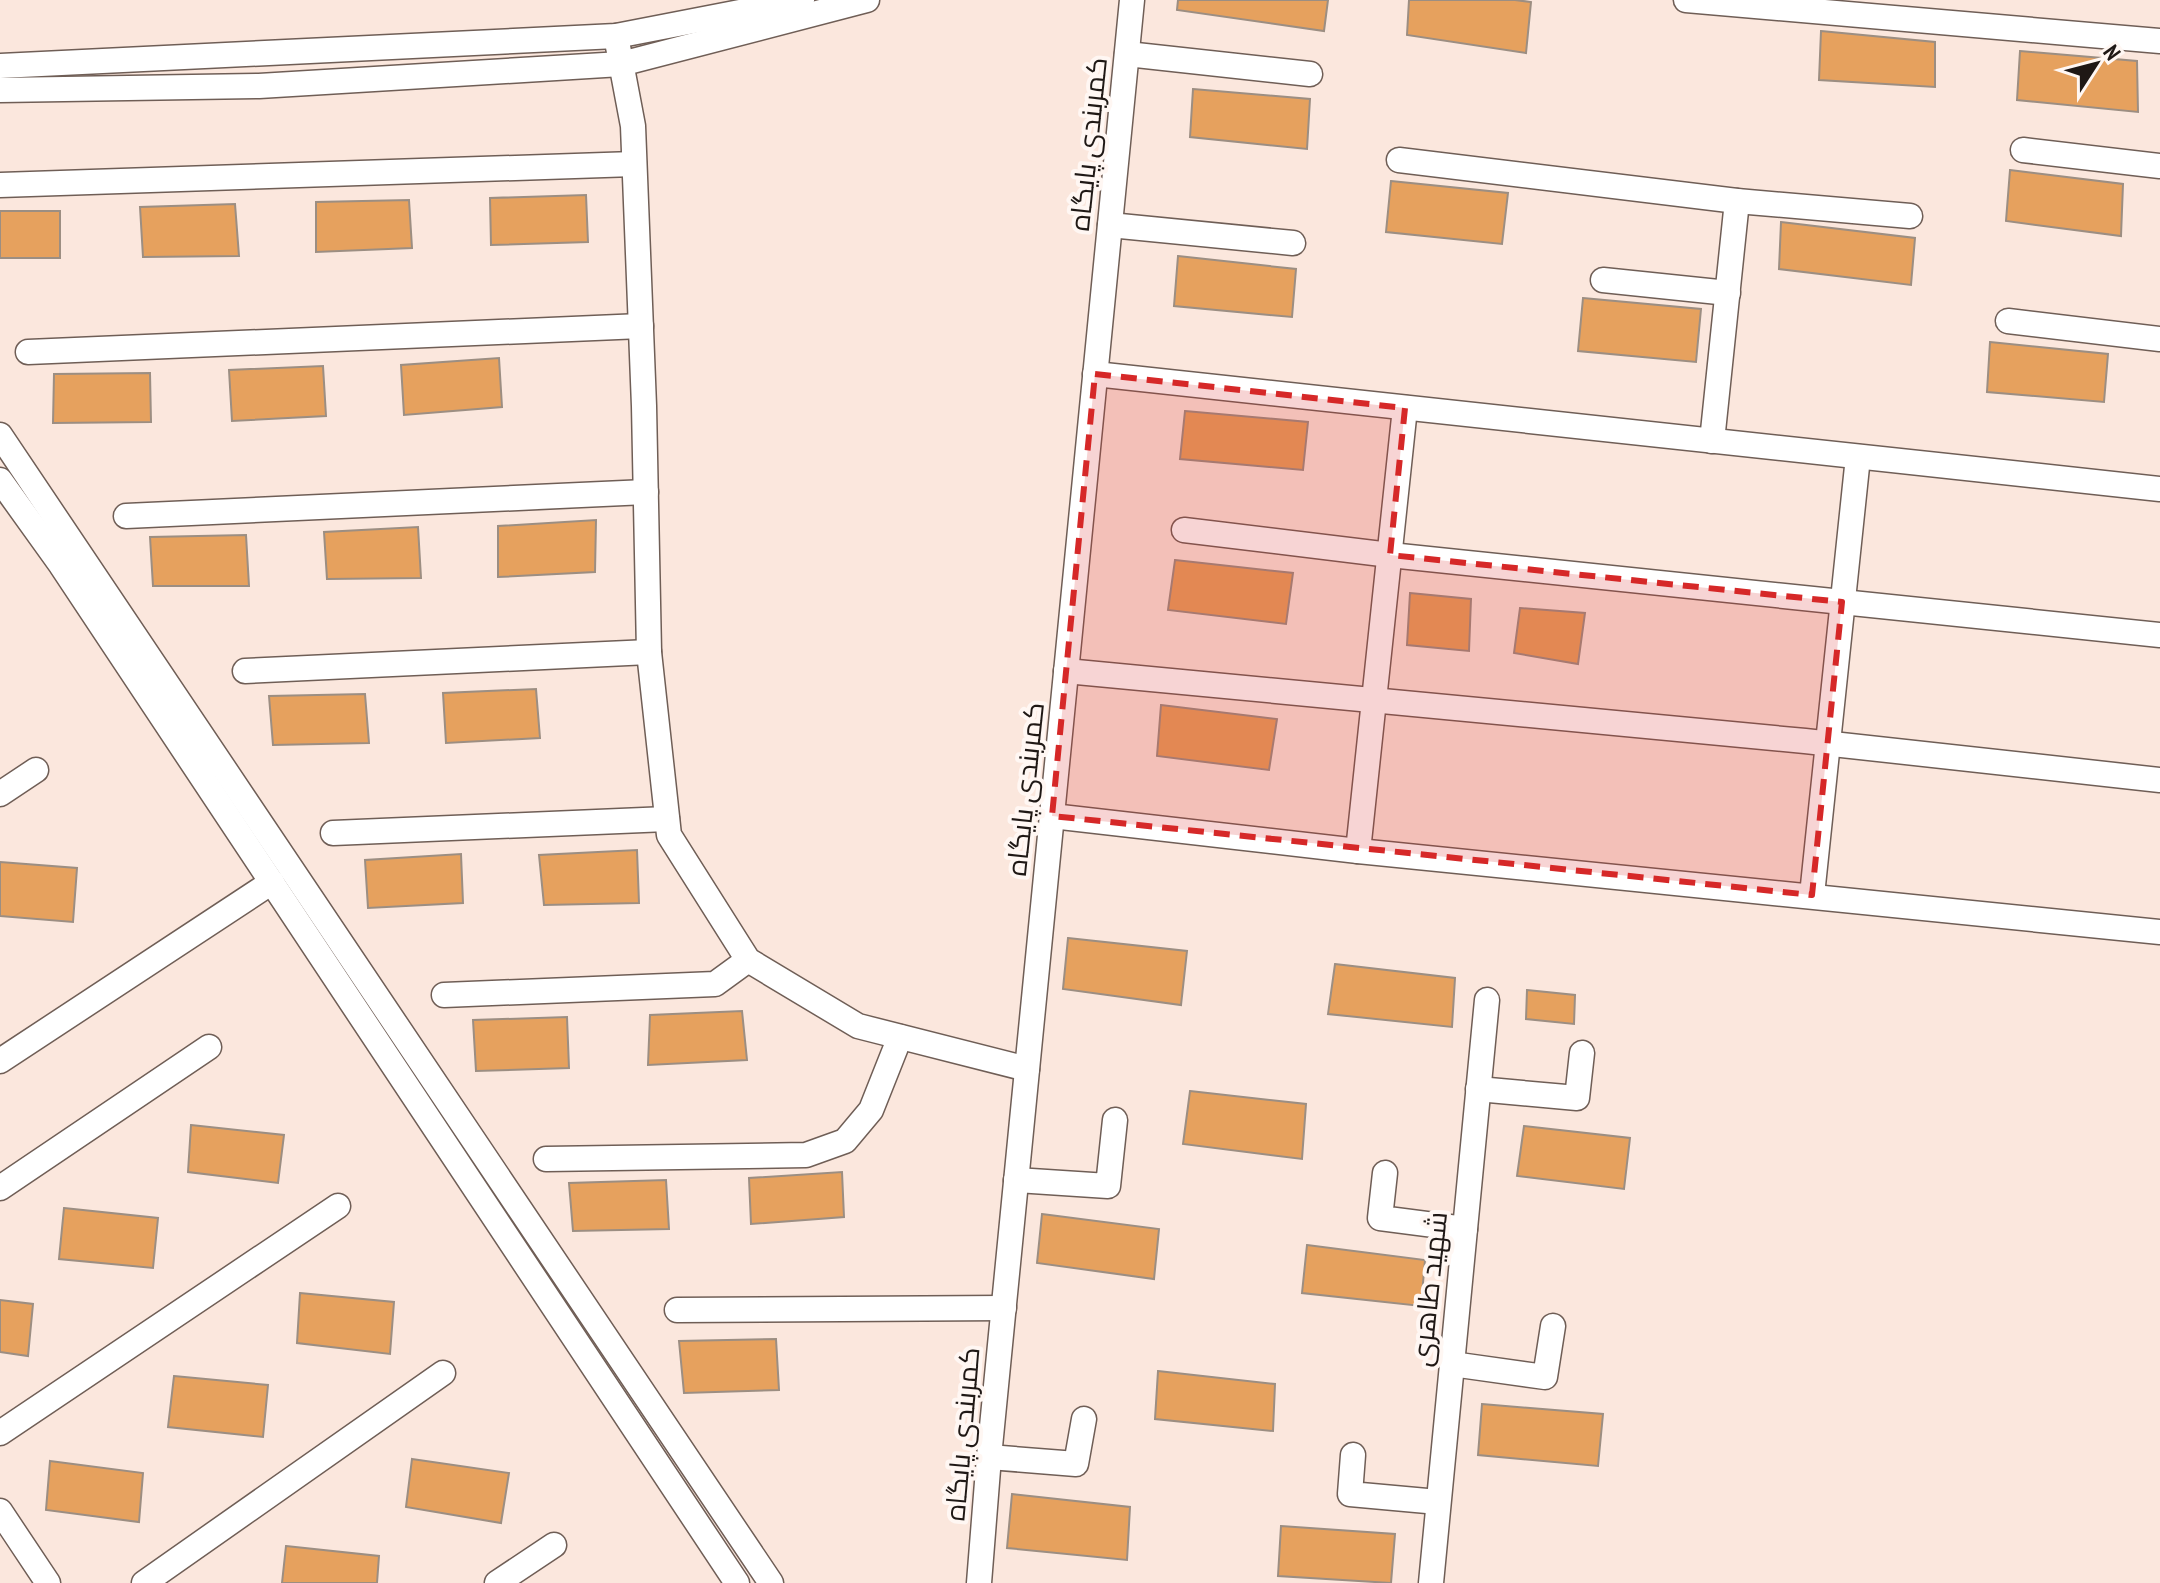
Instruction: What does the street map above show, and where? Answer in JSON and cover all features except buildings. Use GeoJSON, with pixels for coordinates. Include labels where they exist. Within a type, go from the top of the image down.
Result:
{"type":"FeatureCollection","features":[{"type":"Feature","properties":{"kind":"street"},"geometry":{"type":"LineString","coordinates":[[0,66],[616,36],[802,0]]}},
{"type":"Feature","properties":{"kind":"street"},"geometry":{"type":"LineString","coordinates":[[0,90],[259,86],[621,64],[867,0]]}},
{"type":"Feature","properties":{"kind":"street","name":"کمربندی پایگاه"},"geometry":{"type":"LineString","coordinates":[[979,1583],[1132,0]]}},
{"type":"Feature","properties":{"kind":"street"},"geometry":{"type":"LineString","coordinates":[[1696,1],[2160,41]]}},
{"type":"Feature","properties":{"kind":"street"},"geometry":{"type":"LineString","coordinates":[[616,36],[633,126],[649,652],[669,835],[748,960],[858,1026],[1027,1069]]}},
{"type":"Feature","properties":{"kind":"street"},"geometry":{"type":"LineString","coordinates":[[1127,54],[1310,74]]}},
{"type":"Feature","properties":{"kind":"street"},"geometry":{"type":"LineString","coordinates":[[2023,150],[2160,166]]}},
{"type":"Feature","properties":{"kind":"street"},"geometry":{"type":"LineString","coordinates":[[1399,160],[1737,201],[1910,216]]}},
{"type":"Feature","properties":{"kind":"street"},"geometry":{"type":"LineString","coordinates":[[0,185],[634,164]]}},
{"type":"Feature","properties":{"kind":"street"},"geometry":{"type":"LineString","coordinates":[[1712,441],[1737,201]]}},
{"type":"Feature","properties":{"kind":"street"},"geometry":{"type":"LineString","coordinates":[[1110,225],[1293,243]]}},
{"type":"Feature","properties":{"kind":"street"},"geometry":{"type":"LineString","coordinates":[[1603,280],[1728,293]]}},
{"type":"Feature","properties":{"kind":"street"},"geometry":{"type":"LineString","coordinates":[[2008,321],[2160,339]]}},
{"type":"Feature","properties":{"kind":"street"},"geometry":{"type":"LineString","coordinates":[[28,352],[641,326]]}},
{"type":"Feature","properties":{"kind":"street"},"geometry":{"type":"LineString","coordinates":[[1095,374],[2160,489]]}},
{"type":"Feature","properties":{"kind":"street"},"geometry":{"type":"LineString","coordinates":[[1358,851],[1405,408]]}},
{"type":"Feature","properties":{"kind":"street"},"geometry":{"type":"LineString","coordinates":[[0,435],[761,1580]]}},
{"type":"Feature","properties":{"kind":"street"},"geometry":{"type":"LineString","coordinates":[[1812,895],[1858,457]]}},
{"type":"Feature","properties":{"kind":"street"},"geometry":{"type":"LineString","coordinates":[[2,488],[61,565],[737,1583]]}},
{"type":"Feature","properties":{"kind":"street"},"geometry":{"type":"LineString","coordinates":[[126,516],[646,492]]}},
{"type":"Feature","properties":{"kind":"street"},"geometry":{"type":"LineString","coordinates":[[1184,530],[1390,555],[2160,635]]}},
{"type":"Feature","properties":{"kind":"street"},"geometry":{"type":"LineString","coordinates":[[245,671],[649,652]]}},
{"type":"Feature","properties":{"kind":"street"},"geometry":{"type":"LineString","coordinates":[[1066,671],[1828,743],[2160,780]]}},
{"type":"Feature","properties":{"kind":"street"},"geometry":{"type":"LineString","coordinates":[[0,794],[36,770]]}},
{"type":"Feature","properties":{"kind":"street"},"geometry":{"type":"LineString","coordinates":[[1052,816],[1358,851],[2160,932]]}},
{"type":"Feature","properties":{"kind":"street"},"geometry":{"type":"LineString","coordinates":[[333,833],[667,819]]}},
{"type":"Feature","properties":{"kind":"street"},"geometry":{"type":"LineString","coordinates":[[0,1061],[272,882]]}},
{"type":"Feature","properties":{"kind":"street"},"geometry":{"type":"LineString","coordinates":[[444,995],[715,984],[748,960]]}},
{"type":"Feature","properties":{"kind":"street","name":"شهید طاهری"},"geometry":{"type":"LineString","coordinates":[[1431,1583],[1487,1000]]}},
{"type":"Feature","properties":{"kind":"street"},"geometry":{"type":"LineString","coordinates":[[546,1159],[806,1155],[845,1141],[871,1110],[900,1037]]}},
{"type":"Feature","properties":{"kind":"street"},"geometry":{"type":"LineString","coordinates":[[0,1188],[209,1047]]}},
{"type":"Feature","properties":{"kind":"street"},"geometry":{"type":"LineString","coordinates":[[1478,1089],[1577,1098],[1582,1053]]}},
{"type":"Feature","properties":{"kind":"street"},"geometry":{"type":"LineString","coordinates":[[1016,1180],[1108,1186],[1115,1120]]}},
{"type":"Feature","properties":{"kind":"street"},"geometry":{"type":"LineString","coordinates":[[1385,1173],[1380,1218],[1465,1229]]}},
{"type":"Feature","properties":{"kind":"street"},"geometry":{"type":"LineString","coordinates":[[0,1433],[338,1206]]}},
{"type":"Feature","properties":{"kind":"street"},"geometry":{"type":"LineString","coordinates":[[677,1310],[1004,1308]]}},
{"type":"Feature","properties":{"kind":"street"},"geometry":{"type":"LineString","coordinates":[[1452,1364],[1545,1377],[1553,1326]]}},
{"type":"Feature","properties":{"kind":"street"},"geometry":{"type":"LineString","coordinates":[[144,1583],[443,1373]]}},
{"type":"Feature","properties":{"kind":"street"},"geometry":{"type":"LineString","coordinates":[[989,1457],[1076,1464],[1084,1419]]}},
{"type":"Feature","properties":{"kind":"street"},"geometry":{"type":"LineString","coordinates":[[1353,1455],[1350,1494],[1438,1502]]}},
{"type":"Feature","properties":{"kind":"street"},"geometry":{"type":"LineString","coordinates":[[0,1511],[9,1544],[48,1583]]}},
{"type":"Feature","properties":{"kind":"street"},"geometry":{"type":"LineString","coordinates":[[497,1583],[554,1545]]}},
{"type":"Feature","properties":{"kind":"highlighted area"},"geometry":{"type":"Polygon","coordinates":[[[1095,374],[1405,408],[1390,555],[1842,602],[1812,895],[1052,816],[1095,374]]]}}]}
